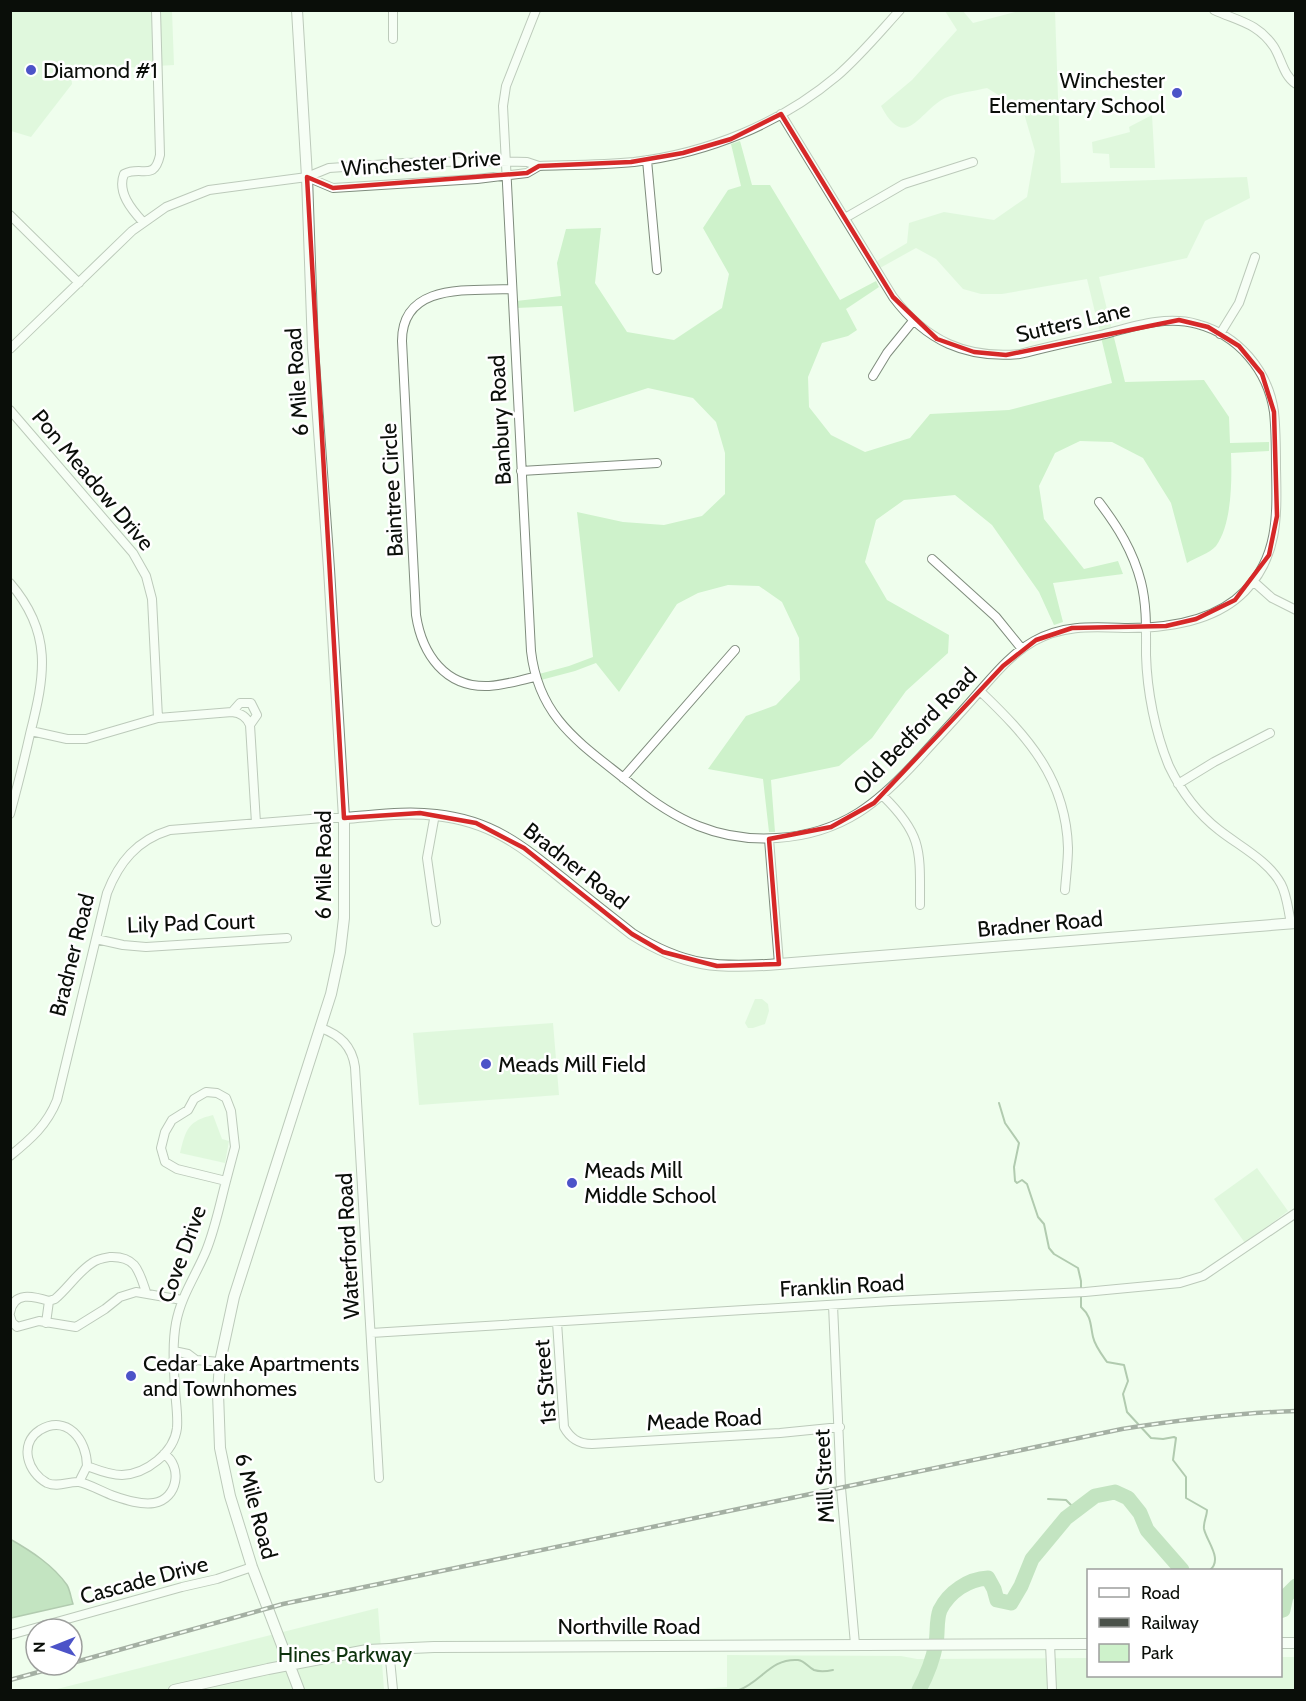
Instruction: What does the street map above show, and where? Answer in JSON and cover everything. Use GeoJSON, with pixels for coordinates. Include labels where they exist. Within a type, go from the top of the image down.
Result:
{"type":"FeatureCollection","features":[{"type":"Feature","properties":{"kind":"street"},"geometry":{"type":"LineString","coordinates":[[142,222],[129,206],[122,186],[124,174],[133,170],[148,172],[153,170],[158,164],[160,155],[156,10]]}},
{"type":"Feature","properties":{"kind":"street","name":"6 Mile Road"},"geometry":{"type":"LineString","coordinates":[[297,10],[307,177],[313,348],[330,569],[344,818],[344,918],[336,974],[321,1028],[234,1297],[220,1362],[218,1393],[220,1448],[230,1496],[252,1567],[299,1690]]}},
{"type":"Feature","properties":{"kind":"street"},"geometry":{"type":"LineString","coordinates":[[393,10],[393,39]]}},
{"type":"Feature","properties":{"kind":"street","name":"Banbury Road"},"geometry":{"type":"LineString","coordinates":[[535,677],[531,651],[502,106],[504,90],[536,10]]}},
{"type":"Feature","properties":{"kind":"street","name":"Winchester Drive"},"geometry":{"type":"LineString","coordinates":[[10,348],[142,222],[178,202],[209,190],[307,177],[329,168],[339,167],[404,162],[505,161],[527,162],[538,166],[647,160],[683,153],[751,130],[781,114],[838,75],[900,10]]}},
{"type":"Feature","properties":{"kind":"street"},"geometry":{"type":"LineString","coordinates":[[1214,10],[1241,20],[1264,35],[1280,58],[1287,77],[1296,84]]}},
{"type":"Feature","properties":{"kind":"street","name":"Sutters Lane"},"geometry":{"type":"LineString","coordinates":[[781,114],[893,297],[913,321],[928,334],[950,345],[974,352],[995,355],[1020,354],[1164,321],[1194,323],[1220,334],[1239,346],[1256,364],[1267,386],[1274,412],[1276,527],[1269,555],[1253,580]]}},
{"type":"Feature","properties":{"kind":"street"},"geometry":{"type":"LineString","coordinates":[[647,160],[657,270]]}},
{"type":"Feature","properties":{"kind":"street"},"geometry":{"type":"LineString","coordinates":[[845,218],[904,184],[973,162]]}},
{"type":"Feature","properties":{"kind":"street","name":"Winchester Drive"},"geometry":{"type":"LineString","coordinates":[[307,177],[333,188],[527,173],[538,166]]}},
{"type":"Feature","properties":{"kind":"street"},"geometry":{"type":"LineString","coordinates":[[10,215],[79,283]]}},
{"type":"Feature","properties":{"kind":"street"},"geometry":{"type":"LineString","coordinates":[[1220,334],[1239,303],[1255,257]]}},
{"type":"Feature","properties":{"kind":"street","name":"Baintree Circle"},"geometry":{"type":"LineString","coordinates":[[511,289],[448,292],[434,295],[414,307],[403,328],[416,615],[420,636],[429,655],[441,669],[456,679],[489,686],[535,677]]}},
{"type":"Feature","properties":{"kind":"street"},"geometry":{"type":"LineString","coordinates":[[873,376],[886,353],[913,321]]}},
{"type":"Feature","properties":{"kind":"street","name":"Pon Meadow Drive"},"geometry":{"type":"LineString","coordinates":[[10,410],[133,553],[143,568],[152,599],[158,718]]}},
{"type":"Feature","properties":{"kind":"street"},"geometry":{"type":"LineString","coordinates":[[521,471],[657,463]]}},
{"type":"Feature","properties":{"kind":"street"},"geometry":{"type":"LineString","coordinates":[[1099,502],[1118,526],[1133,557],[1142,584],[1147,671],[1153,707],[1163,750],[1178,784],[1206,819],[1274,873],[1284,891],[1293,923]]}},
{"type":"Feature","properties":{"kind":"street"},"geometry":{"type":"LineString","coordinates":[[932,559],[996,617],[1022,649]]}},
{"type":"Feature","properties":{"kind":"street"},"geometry":{"type":"LineString","coordinates":[[1253,580],[1272,598],[1296,610]]}},
{"type":"Feature","properties":{"kind":"street","name":"Old Bedford Road"},"geometry":{"type":"LineString","coordinates":[[535,677],[545,700],[562,726],[655,803],[691,824],[731,836],[769,839],[801,836],[831,827],[861,813],[883,796],[1003,666],[1036,640],[1072,628],[1146,627],[1181,623],[1211,614],[1235,600],[1253,580]]}},
{"type":"Feature","properties":{"kind":"street"},"geometry":{"type":"LineString","coordinates":[[10,583],[31,613],[40,638],[42,656],[42,683],[10,814]]}},
{"type":"Feature","properties":{"kind":"street"},"geometry":{"type":"LineString","coordinates":[[623,778],[735,650]]}},
{"type":"Feature","properties":{"kind":"street"},"geometry":{"type":"LineString","coordinates":[[980,692],[1023,734],[1048,772],[1065,826],[1068,849],[1065,890]]}},
{"type":"Feature","properties":{"kind":"street"},"geometry":{"type":"LineString","coordinates":[[232,712],[240,703],[251,703],[256,715],[250,725]]}},
{"type":"Feature","properties":{"kind":"street"},"geometry":{"type":"LineString","coordinates":[[31,731],[67,739],[86,739],[158,718],[232,712],[243,715],[250,725],[256,823]]}},
{"type":"Feature","properties":{"kind":"street"},"geometry":{"type":"LineString","coordinates":[[1178,784],[1270,733]]}},
{"type":"Feature","properties":{"kind":"street"},"geometry":{"type":"LineString","coordinates":[[883,796],[902,815],[916,841],[920,866],[920,905]]}},
{"type":"Feature","properties":{"kind":"street","name":"Bradner Road"},"geometry":{"type":"LineString","coordinates":[[10,1156],[35,1136],[53,1108],[112,879],[126,857],[140,844],[170,830],[406,813],[435,814],[476,823],[513,841],[534,855],[632,934],[663,952],[690,962],[717,966],[742,967],[1293,923]]}},
{"type":"Feature","properties":{"kind":"street"},"geometry":{"type":"LineString","coordinates":[[435,814],[428,858],[436,922]]}},
{"type":"Feature","properties":{"kind":"street"},"geometry":{"type":"LineString","coordinates":[[769,839],[779,964]]}},
{"type":"Feature","properties":{"kind":"street","name":"Lily Pad Court"},"geometry":{"type":"LineString","coordinates":[[96,939],[123,945],[146,946],[287,938]]}},
{"type":"Feature","properties":{"kind":"street","name":"Waterford Road"},"geometry":{"type":"LineString","coordinates":[[321,1028],[336,1034],[346,1043],[352,1053],[355,1067],[379,1478]]}},
{"type":"Feature","properties":{"kind":"street","name":"Cove Drive"},"geometry":{"type":"LineString","coordinates":[[164,1454],[176,1431],[174,1351],[176,1323],[182,1300],[207,1249],[226,1180],[235,1147],[231,1111],[226,1098],[217,1093],[206,1092],[194,1099],[188,1110],[172,1120],[165,1132],[161,1148],[165,1162],[177,1169],[226,1180]]}},
{"type":"Feature","properties":{"kind":"street","name":"Franklin Road"},"geometry":{"type":"LineString","coordinates":[[371,1333],[1161,1286],[1196,1279],[1296,1213]]}},
{"type":"Feature","properties":{"kind":"street"},"geometry":{"type":"LineString","coordinates":[[146,1292],[138,1268],[128,1260],[119,1257],[105,1258],[92,1262],[63,1292],[49,1301],[22,1296],[16,1299],[11,1307],[10,1315],[17,1327],[39,1322],[76,1327],[105,1310],[120,1297],[136,1292],[182,1300]]}},
{"type":"Feature","properties":{"kind":"street"},"geometry":{"type":"LineString","coordinates":[[46,1323],[49,1301]]}},
{"type":"Feature","properties":{"kind":"street","name":"Mill Street"},"geometry":{"type":"LineString","coordinates":[[834,1305],[842,1488],[855,1644]]}},
{"type":"Feature","properties":{"kind":"street","name":"1st Street"},"geometry":{"type":"LineString","coordinates":[[557,1322],[562,1418],[564,1427],[571,1437]]}},
{"type":"Feature","properties":{"kind":"street"},"geometry":{"type":"LineString","coordinates":[[174,1351],[188,1354],[196,1360],[220,1362]]}},
{"type":"Feature","properties":{"kind":"street"},"geometry":{"type":"LineString","coordinates":[[174,1368],[188,1366],[196,1360]]}},
{"type":"Feature","properties":{"kind":"street"},"geometry":{"type":"LineString","coordinates":[[79,1482],[87,1466],[87,1457],[77,1434],[66,1427],[54,1426],[40,1430],[28,1447],[27,1456],[29,1464],[38,1476],[49,1484],[79,1482],[134,1502],[155,1503],[167,1498],[175,1486],[176,1469],[173,1462],[164,1454],[151,1466],[135,1473],[121,1475],[106,1473],[87,1466]]}},
{"type":"Feature","properties":{"kind":"street","name":"Meade Road"},"geometry":{"type":"LineString","coordinates":[[571,1437],[581,1443],[592,1444],[780,1433],[840,1427]]}},
{"type":"Feature","properties":{"kind":"street","name":"Cascade Drive"},"geometry":{"type":"LineString","coordinates":[[10,1635],[217,1579],[252,1567]]}},
{"type":"Feature","properties":{"kind":"street"},"geometry":{"type":"LineString","coordinates":[[1050,1644],[1052,1690]]}},
{"type":"Feature","properties":{"kind":"street","name":"Northville Road"},"geometry":{"type":"LineString","coordinates":[[180,1690],[367,1650],[434,1647],[1087,1644]]}},
{"type":"Feature","properties":{"kind":"street"},"geometry":{"type":"LineString","coordinates":[[389,1649],[393,1690]]}},
{"type":"Feature","properties":{"kind":"highlighted area"},"geometry":{"type":"Polygon","coordinates":[[[781,114],[893,297],[937,339],[974,352],[1006,355],[1179,320],[1208,327],[1239,346],[1262,374],[1274,412],[1277,516],[1269,555],[1235,600],[1196,619],[1166,626],[1072,628],[1036,640],[1003,666],[874,803],[831,827],[769,839],[779,964],[717,966],[663,952],[632,934],[524,848],[476,823],[420,813],[344,818],[307,177],[333,188],[527,173],[539,166],[631,162],[683,153],[731,139],[781,114]]]}},
{"type":"Feature","properties":{"kind":"green space"},"geometry":{"type":"Polygon","coordinates":[[[10,11],[172,11],[174,65],[71,71],[72,84],[31,137],[11,131],[10,11]]]}},
{"type":"Feature","properties":{"kind":"green space"},"geometry":{"type":"Polygon","coordinates":[[[945,11],[963,11],[973,23],[1019,11],[1055,11],[1061,183],[1247,177],[1250,198],[1205,221],[1187,258],[1099,277],[1125,382],[1204,380],[1229,417],[1230,443],[1269,442],[1269,451],[1231,453],[1230,501],[1221,537],[1213,549],[1187,563],[1171,503],[1143,458],[1112,442],[1080,441],[1055,453],[1039,486],[1044,519],[1084,569],[1118,561],[1123,574],[1053,583],[1063,622],[1054,625],[1039,592],[992,525],[955,495],[904,500],[876,520],[865,562],[887,600],[949,635],[948,653],[906,691],[872,738],[839,766],[771,780],[775,832],[769,832],[763,779],[708,769],[746,716],[776,705],[800,680],[799,638],[782,602],[759,586],[728,585],[698,593],[677,604],[619,692],[596,663],[541,680],[539,674],[593,657],[577,512],[623,522],[664,525],[702,516],[725,494],[725,453],[716,422],[693,398],[648,388],[574,412],[562,306],[516,308],[516,301],[561,296],[557,263],[566,229],[601,228],[595,283],[627,332],[674,340],[722,308],[729,274],[703,228],[728,190],[741,186],[731,144],[740,141],[752,185],[770,185],[840,300],[876,281],[879,287],[846,309],[857,330],[848,336],[822,343],[808,377],[809,407],[831,435],[865,452],[910,438],[930,414],[1009,410],[1112,383],[1087,279],[1002,294],[981,294],[963,289],[936,259],[916,248],[880,268],[877,261],[907,243],[909,223],[944,212],[994,220],[1027,197],[1035,151],[1023,110],[987,88],[945,98],[905,128],[890,120],[881,106],[912,80],[957,30],[945,11]]]}},
{"type":"Feature","properties":{"kind":"green space"},"geometry":{"type":"Polygon","coordinates":[[[1152,115],[1155,168],[1110,168],[1109,154],[1093,153],[1092,142],[1130,132],[1129,127],[1152,115]]]}},
{"type":"Feature","properties":{"kind":"green space"},"geometry":{"type":"Polygon","coordinates":[[[755,999],[762,999],[768,1004],[769,1011],[765,1024],[748,1028],[745,1023],[755,999]]]}},
{"type":"Feature","properties":{"kind":"green space","name":"Meads Mill Field"},"geometry":{"type":"Polygon","coordinates":[[[553,1023],[559,1095],[419,1105],[413,1033],[553,1023]]]}},
{"type":"Feature","properties":{"kind":"green space"},"geometry":{"type":"Polygon","coordinates":[[[213,1115],[222,1139],[229,1141],[225,1163],[180,1153],[189,1127],[198,1120],[213,1115]]]}},
{"type":"Feature","properties":{"kind":"green space"},"geometry":{"type":"Polygon","coordinates":[[[1257,1168],[1288,1211],[1245,1243],[1214,1199],[1257,1168]]]}},
{"type":"Feature","properties":{"kind":"green space","name":"Hines Parkway"},"geometry":{"type":"Polygon","coordinates":[[[378,1608],[384,1690],[53,1690],[378,1608]]]}},
{"type":"Feature","properties":{"kind":"green space"},"geometry":{"type":"Polygon","coordinates":[[[727,1655],[901,1656],[917,1659],[1087,1658],[1087,1677],[1282,1677],[1282,1657],[1295,1657],[1295,1690],[690,1690],[727,1687],[727,1655]]]}},
{"type":"Feature","properties":{"kind":"shaded area"},"geometry":{"type":"Polygon","coordinates":[[[10,1539],[55,1571],[67,1585],[73,1604],[11,1618],[10,1539]]]}},
{"type":"Feature","properties":{"kind":"waterway"},"geometry":{"type":"LineString","coordinates":[[999,1103],[1005,1123],[1019,1143],[1014,1167],[1015,1181],[1017,1183],[1022,1180],[1027,1184],[1038,1217],[1044,1224],[1049,1248],[1054,1254],[1078,1268],[1081,1281],[1081,1307],[1089,1317],[1094,1340],[1099,1350],[1107,1362],[1124,1365],[1128,1381],[1123,1394],[1127,1412],[1151,1438],[1176,1438],[1173,1460],[1186,1477],[1186,1498],[1207,1510],[1204,1529],[1215,1556],[1214,1566],[1211,1569]]}},
{"type":"Feature","properties":{"kind":"waterway"},"geometry":{"type":"LineString","coordinates":[[919,1690],[933,1655],[940,1610],[948,1598],[966,1584],[988,1578],[997,1600],[1011,1603],[1032,1559],[1066,1518],[1095,1496],[1115,1492],[1128,1498],[1140,1513],[1147,1530],[1181,1569]]}},
{"type":"Feature","properties":{"kind":"waterway"},"geometry":{"type":"LineString","coordinates":[[1048,1499],[1066,1500],[1076,1510]]}},
{"type":"Feature","properties":{"kind":"waterway"},"geometry":{"type":"LineString","coordinates":[[1282,1610],[1286,1596],[1296,1586]]}},
{"type":"Feature","properties":{"kind":"waterway"},"geometry":{"type":"LineString","coordinates":[[739,1690],[773,1667],[789,1660],[798,1660],[816,1671],[833,1670]]}},
{"type":"Feature","properties":{"kind":"railway"},"geometry":{"type":"LineString","coordinates":[[84,1660],[283,1604],[1122,1429],[1209,1417],[1296,1411]]}},
{"type":"Feature","properties":{"kind":"railway"},"geometry":{"type":"LineString","coordinates":[[10,1680],[24,1676]]}},
{"type":"Feature","properties":{"kind":"place","name":"Diamond #1"},"geometry":{"type":"Point","coordinates":[31,70]}},
{"type":"Feature","properties":{"kind":"place","name":"Winchester Elementary School"},"geometry":{"type":"Point","coordinates":[1177,93]}},
{"type":"Feature","properties":{"kind":"place","name":"Meads Mill Field"},"geometry":{"type":"Point","coordinates":[486,1064]}},
{"type":"Feature","properties":{"kind":"place","name":"Meads Mill Middle School"},"geometry":{"type":"Point","coordinates":[572,1183]}},
{"type":"Feature","properties":{"kind":"place","name":"Cedar Lake Apartments and Townhomes"},"geometry":{"type":"Point","coordinates":[131,1376]}}]}
